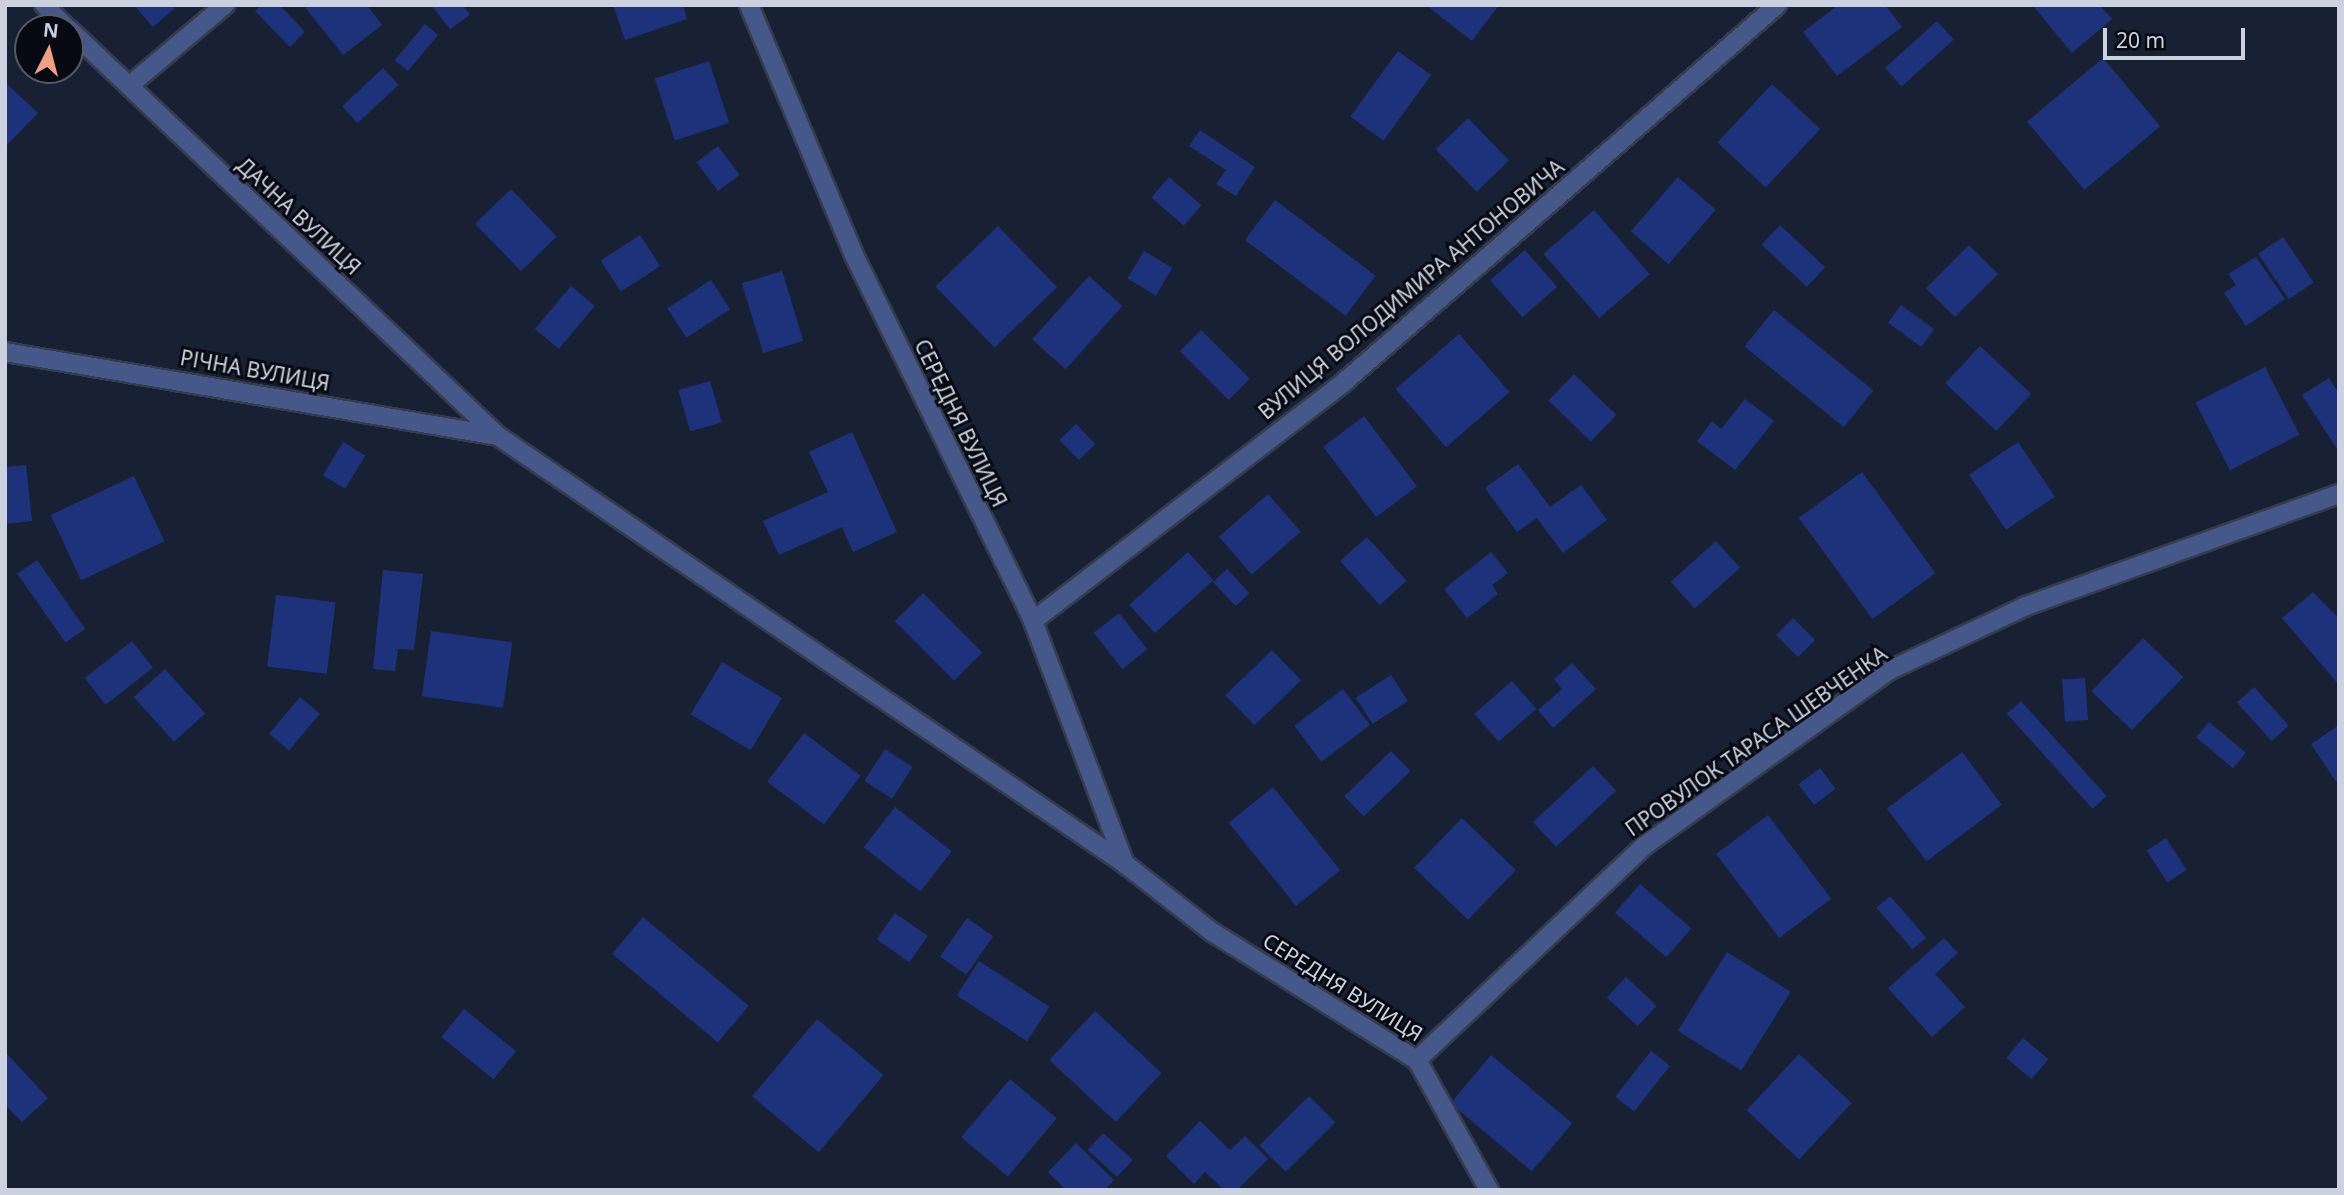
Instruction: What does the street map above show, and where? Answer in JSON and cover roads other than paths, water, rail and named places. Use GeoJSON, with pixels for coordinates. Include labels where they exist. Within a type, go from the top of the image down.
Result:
{"type":"FeatureCollection","features":[{"type":"Feature","properties":{"kind":"street"},"geometry":{"type":"LineString","coordinates":[[129,86],[225,5]]}},
{"type":"Feature","properties":{"kind":"street","name":"СЕРЕДНЯ ВУЛИЦЯ"},"geometry":{"type":"LineString","coordinates":[[749,5],[853,253],[1033,621],[1125,864]]}},
{"type":"Feature","properties":{"kind":"street","name":"ВУЛИЦЯ ВОЛОДИМИРА АНТОНОВИЧА"},"geometry":{"type":"LineString","coordinates":[[1033,621],[1343,383],[1777,5]]}},
{"type":"Feature","properties":{"kind":"street","name":"ДАЧНА ВУЛИЦЯ"},"geometry":{"type":"LineString","coordinates":[[84,43],[498,436]]}},
{"type":"Feature","properties":{"kind":"street","name":"РІЧНА ВУЛИЦЯ"},"geometry":{"type":"LineString","coordinates":[[5,352],[498,436]]}},
{"type":"Feature","properties":{"kind":"street","name":"СЕРЕДНЯ ВУЛИЦЯ"},"geometry":{"type":"LineString","coordinates":[[498,436],[1125,864],[1212,932],[1417,1060],[1489,1190]]}},
{"type":"Feature","properties":{"kind":"street","name":"ПРОВУЛОК ТАРАСА ШЕВЧЕНКА"},"geometry":{"type":"LineString","coordinates":[[1417,1060],[1644,846],[1891,670],[2026,606],[2339,494]]}}]}
